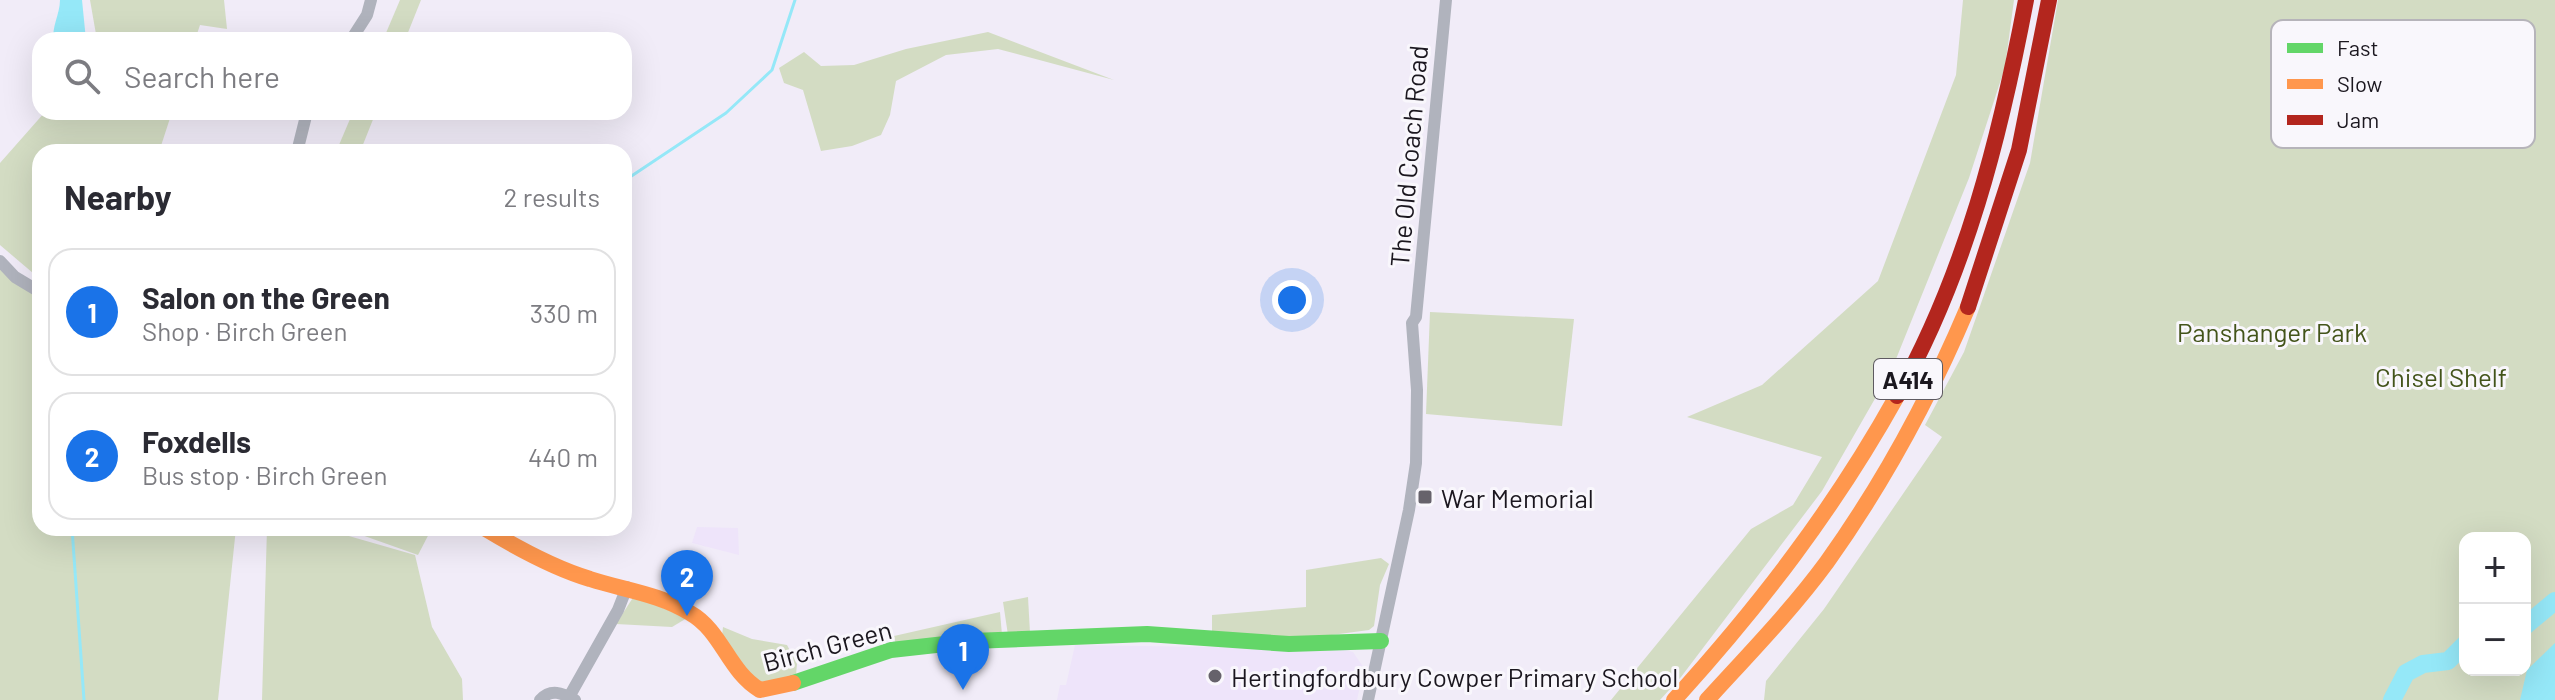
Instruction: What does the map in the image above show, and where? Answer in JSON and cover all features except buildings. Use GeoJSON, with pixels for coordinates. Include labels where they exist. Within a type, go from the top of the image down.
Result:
{"type":"FeatureCollection","features":[{"type":"Feature","properties":{"kind":"main road","name":"A414"},"geometry":{"type":"LineString","coordinates":[[1674,700],[1791,566],[1855,476],[1896,404],[1977,218],[2008,103],[2026,0]]}},
{"type":"Feature","properties":{"kind":"main road","name":"A414"},"geometry":{"type":"LineString","coordinates":[[1707,700],[1826,562],[1878,487],[1942,375],[1975,294],[2023,139],[2049,0]]}},
{"type":"Feature","properties":{"kind":"main road","name":"Birch Green"},"geometry":{"type":"LineString","coordinates":[[500,536],[577,575],[627,587],[677,605],[712,627],[746,680],[762,695],[827,669],[891,650],[972,641],[1147,634],[1289,644],[1381,641]]}},
{"type":"Feature","properties":{"kind":"street"},"geometry":{"type":"LineString","coordinates":[[356,32],[367,15],[371,0]]}},
{"type":"Feature","properties":{"kind":"street","name":"The Old Coach Road"},"geometry":{"type":"LineString","coordinates":[[1368,700],[1416,463],[1415,348],[1419,339],[1416,317],[1446,0]]}},
{"type":"Feature","properties":{"kind":"street"},"geometry":{"type":"LineString","coordinates":[[299,144],[305,120]]}},
{"type":"Feature","properties":{"kind":"street"},"geometry":{"type":"LineString","coordinates":[[0,261],[15,277],[32,287]]}},
{"type":"Feature","properties":{"kind":"street"},"geometry":{"type":"LineString","coordinates":[[540,700],[551,692],[572,698],[627,587]]}},
{"type":"Feature","properties":{"kind":"shaded area"},"geometry":{"type":"Polygon","coordinates":[[[697,527],[738,528],[739,555],[692,543],[697,527]]]}},
{"type":"Feature","properties":{"kind":"shaded area","name":"Hertingfordbury Cowper Primary School"},"geometry":{"type":"Polygon","coordinates":[[[1075,645],[1342,649],[1353,652],[1364,668],[1357,700],[1057,700],[1060,685],[1066,685],[1075,645]]]}},
{"type":"Feature","properties":{"kind":"green space"},"geometry":{"type":"Polygon","coordinates":[[[90,0],[224,0],[227,29],[200,25],[198,32],[96,32],[90,0]]]}},
{"type":"Feature","properties":{"kind":"green space"},"geometry":{"type":"Polygon","coordinates":[[[400,0],[421,0],[408,32],[386,32],[400,0]]]}},
{"type":"Feature","properties":{"kind":"green space"},"geometry":{"type":"Polygon","coordinates":[[[1963,0],[2014,0],[2005,67],[1969,178],[1892,369],[1822,491],[1681,677],[1660,700],[1611,700],[1751,529],[1793,505],[1822,457],[1687,417],[1762,385],[1878,281],[1956,75],[1963,0]]]}},
{"type":"Feature","properties":{"kind":"green space","name":"Panshanger Park"},"geometry":{"type":"Polygon","coordinates":[[[2058,0],[2555,0],[2555,700],[1764,700],[1766,681],[1824,609],[1942,437],[1925,425],[1964,352],[2030,163],[2058,0]]]}},
{"type":"Feature","properties":{"kind":"green space"},"geometry":{"type":"Polygon","coordinates":[[[988,32],[1114,80],[998,49],[946,55],[896,81],[890,115],[881,135],[852,146],[821,151],[803,90],[784,83],[779,68],[804,52],[821,66],[854,65],[906,49],[988,32]]]}},
{"type":"Feature","properties":{"kind":"green space"},"geometry":{"type":"Polygon","coordinates":[[[38,120],[169,120],[162,144],[32,144],[32,272],[0,245],[0,163],[38,120]]]}},
{"type":"Feature","properties":{"kind":"green space"},"geometry":{"type":"Polygon","coordinates":[[[350,120],[373,120],[363,144],[339,144],[350,120]]]}},
{"type":"Feature","properties":{"kind":"green space"},"geometry":{"type":"Polygon","coordinates":[[[0,268],[32,290],[32,536],[235,536],[218,700],[0,700],[0,268]]]}},
{"type":"Feature","properties":{"kind":"green space"},"geometry":{"type":"Polygon","coordinates":[[[1430,312],[1574,319],[1562,426],[1426,414],[1430,312]]]}},
{"type":"Feature","properties":{"kind":"green space"},"geometry":{"type":"Polygon","coordinates":[[[267,536],[349,536],[415,555],[432,627],[462,679],[463,700],[262,700],[267,536]]]}},
{"type":"Feature","properties":{"kind":"green space"},"geometry":{"type":"Polygon","coordinates":[[[365,536],[428,536],[418,555],[365,536]]]}},
{"type":"Feature","properties":{"kind":"green space"},"geometry":{"type":"Polygon","coordinates":[[[1381,558],[1389,564],[1380,585],[1374,626],[1369,630],[1294,640],[1212,632],[1212,615],[1306,607],[1306,570],[1381,558]]]}},
{"type":"Feature","properties":{"kind":"green space"},"geometry":{"type":"Polygon","coordinates":[[[634,596],[687,618],[672,627],[616,624],[634,596]]]}},
{"type":"Feature","properties":{"kind":"green space"},"geometry":{"type":"Polygon","coordinates":[[[1028,597],[1030,633],[1008,635],[1003,602],[1028,597]]]}},
{"type":"Feature","properties":{"kind":"green space"},"geometry":{"type":"Polygon","coordinates":[[[1000,612],[1002,635],[896,645],[894,636],[1000,612]]]}},
{"type":"Feature","properties":{"kind":"green space"},"geometry":{"type":"Polygon","coordinates":[[[723,627],[752,639],[787,645],[797,664],[796,675],[776,683],[754,681],[722,636],[723,627]]]}},
{"type":"Feature","properties":{"kind":"water"},"geometry":{"type":"Polygon","coordinates":[[[60,0],[82,0],[85,32],[54,32],[60,0]]]}},
{"type":"Feature","properties":{"kind":"water"},"geometry":{"type":"Polygon","coordinates":[[[2555,643],[2555,700],[2520,700],[2526,676],[2531,676],[2531,666],[2555,643]]]}},
{"type":"Feature","properties":{"kind":"waterway"},"geometry":{"type":"LineString","coordinates":[[632,176],[726,113],[772,70],[795,0]]}},
{"type":"Feature","properties":{"kind":"waterway"},"geometry":{"type":"LineString","coordinates":[[73,536],[84,700]]}},
{"type":"Feature","properties":{"kind":"waterway"},"geometry":{"type":"LineString","coordinates":[[2531,621],[2555,601]]}},
{"type":"Feature","properties":{"kind":"waterway"},"geometry":{"type":"LineString","coordinates":[[2392,700],[2406,673],[2423,664],[2448,661],[2459,650]]}},
{"type":"Feature","properties":{"kind":"traffic: fast"},"geometry":{"type":"LineString","coordinates":[[793,683],[891,650],[972,641],[1147,634],[1289,644],[1381,641]]}},
{"type":"Feature","properties":{"kind":"traffic: slow"},"geometry":{"type":"LineString","coordinates":[[1707,700],[1799,598],[1848,532],[1905,438],[1968,307]]}},
{"type":"Feature","properties":{"kind":"traffic: slow"},"geometry":{"type":"LineString","coordinates":[[1674,700],[1737,628],[1822,517],[1897,396]]}},
{"type":"Feature","properties":{"kind":"traffic: slow"},"geometry":{"type":"LineString","coordinates":[[498,536],[562,569],[654,597],[690,613],[710,630],[740,672],[760,690],[793,683]]}},
{"type":"Feature","properties":{"kind":"traffic: jam"},"geometry":{"type":"LineString","coordinates":[[1897,396],[1943,302],[1978,203],[2005,102],[2026,0]]}},
{"type":"Feature","properties":{"kind":"traffic: jam"},"geometry":{"type":"LineString","coordinates":[[1968,307],[2019,150],[2049,0]]}},
{"type":"Feature","properties":{"kind":"place","name":"War Memorial"},"geometry":{"type":"Point","coordinates":[1425,497]}},
{"type":"Feature","properties":{"kind":"place","name":"Foxdells"},"geometry":{"type":"Point","coordinates":[687,616]}},
{"type":"Feature","properties":{"kind":"place","name":"Hertingfordbury Cowper Primary School"},"geometry":{"type":"Point","coordinates":[1215,676]}},
{"type":"Feature","properties":{"kind":"place","name":"Salon on the Green"},"geometry":{"type":"Point","coordinates":[963,690]}},
{"type":"Feature","properties":{"kind":"park label","name":"Chisel Shelf"},"geometry":{"type":"Point","coordinates":[2441,376]}}]}
